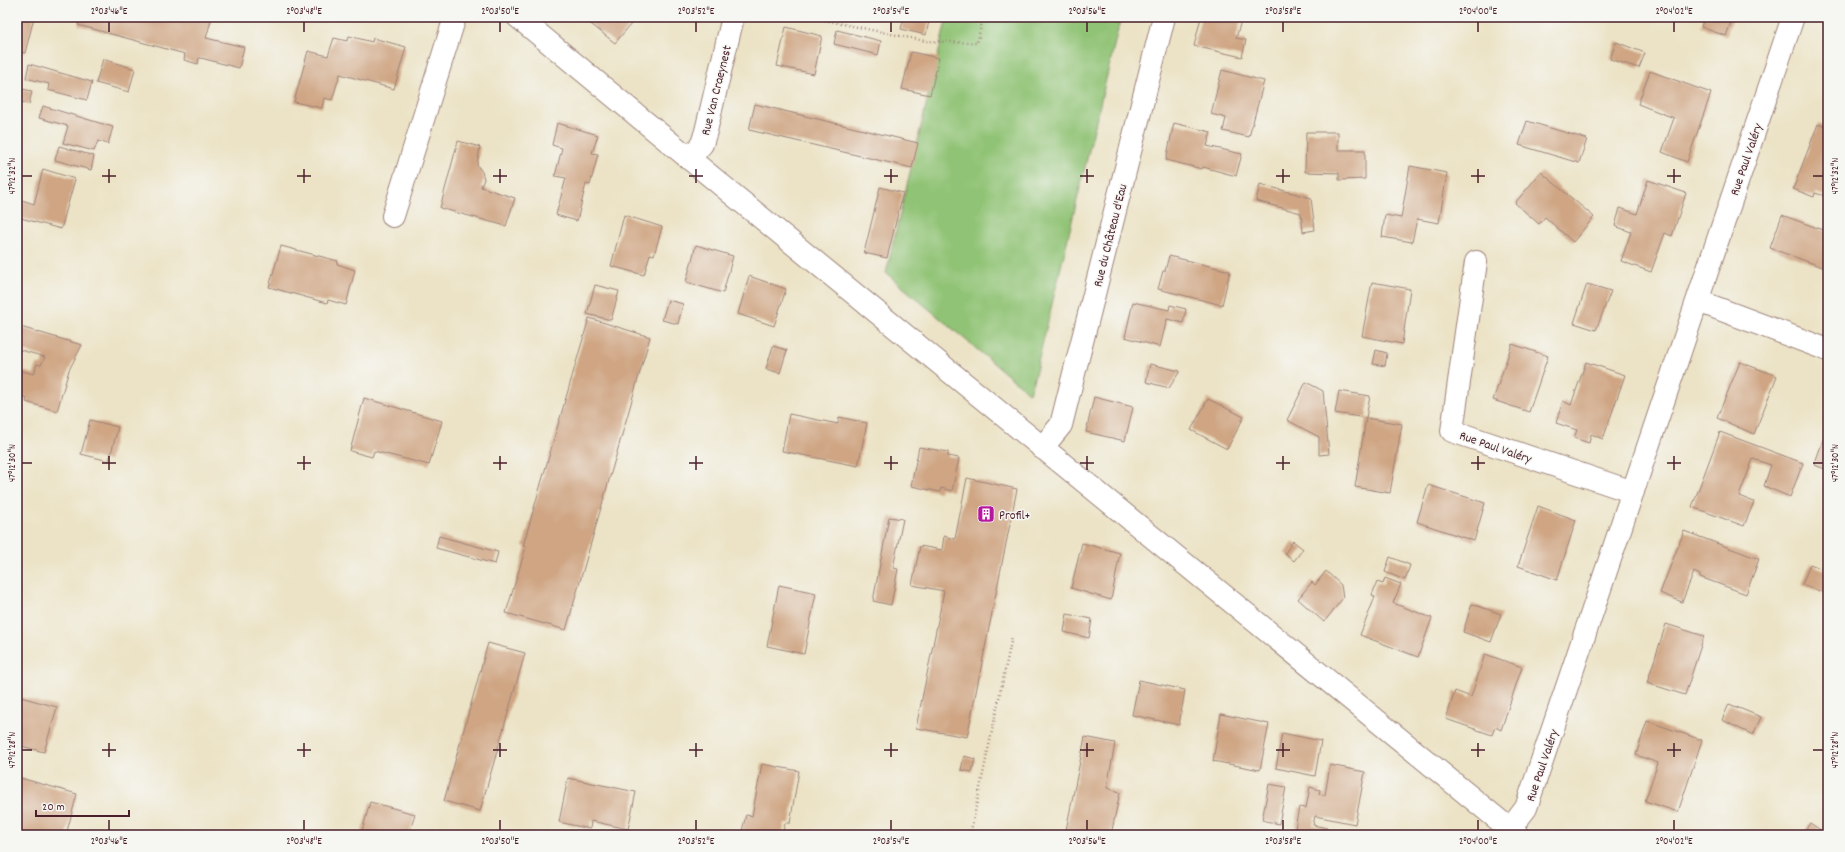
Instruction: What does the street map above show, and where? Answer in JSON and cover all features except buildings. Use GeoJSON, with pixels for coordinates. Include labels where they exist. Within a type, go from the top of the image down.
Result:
{"type":"FeatureCollection","features":[{"type":"Feature","properties":{"kind":"street"},"geometry":{"type":"LineString","coordinates":[[393,216],[455,17]]}},
{"type":"Feature","properties":{"kind":"street"},"geometry":{"type":"LineString","coordinates":[[518,17],[1042,448],[1514,832]]}},
{"type":"Feature","properties":{"kind":"street","name":"Rue Van Craeynest"},"geometry":{"type":"LineString","coordinates":[[689,159],[702,144],[733,17]]}},
{"type":"Feature","properties":{"kind":"street","name":"Rue du Château d'Eau"},"geometry":{"type":"LineString","coordinates":[[1042,448],[1061,425],[1164,17]]}},
{"type":"Feature","properties":{"kind":"street","name":"Rue Paul Valéry"},"geometry":{"type":"LineString","coordinates":[[1514,832],[1526,808],[1793,17]]}},
{"type":"Feature","properties":{"kind":"street","name":"Rue Paul Valéry"},"geometry":{"type":"LineString","coordinates":[[1476,262],[1452,431],[1633,492]]}},
{"type":"Feature","properties":{"kind":"street"},"geometry":{"type":"LineString","coordinates":[[1698,301],[1828,350]]}},
{"type":"Feature","properties":{"kind":"path"},"geometry":{"type":"LineString","coordinates":[[809,17],[925,41],[977,43],[983,17]]}},
{"type":"Feature","properties":{"kind":"path"},"geometry":{"type":"LineString","coordinates":[[970,835],[1012,636]]}},
{"type":"Feature","properties":{"kind":"green space"},"geometry":{"type":"Polygon","coordinates":[[[947,17],[1121,17],[1035,375],[1029,393],[886,273],[947,17]]]}},
{"type":"Feature","properties":{"kind":"place","name":"Profil+"},"geometry":{"type":"Point","coordinates":[986,514]}}]}
